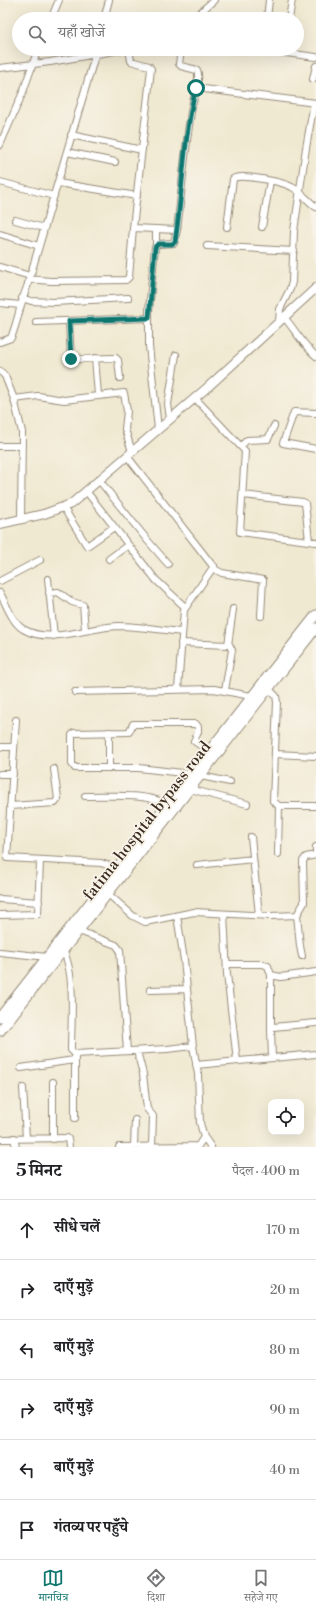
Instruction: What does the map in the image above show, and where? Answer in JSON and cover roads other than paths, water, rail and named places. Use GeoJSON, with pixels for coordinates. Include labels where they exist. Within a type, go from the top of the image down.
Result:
{"type":"FeatureCollection","features":[{"type":"Feature","properties":{"kind":"highway","name":"fatima hospital bypass road"},"geometry":{"type":"LineString","coordinates":[[0,1016],[47,957],[201,776],[269,689],[278,670],[316,615]]}},
{"type":"Feature","properties":{"kind":"highway","name":"fatima hospital bypass road"},"geometry":{"type":"LineString","coordinates":[[0,1031],[79,931],[104,891],[116,868],[251,696],[278,670],[316,628]]}},
{"type":"Feature","properties":{"kind":"main road"},"geometry":{"type":"LineString","coordinates":[[0,524],[44,514],[71,504],[195,398],[316,288]]}},
{"type":"Feature","properties":{"kind":"street"},"geometry":{"type":"LineString","coordinates":[[54,12],[59,0]]}},
{"type":"Feature","properties":{"kind":"street"},"geometry":{"type":"LineString","coordinates":[[106,12],[109,0]]}},
{"type":"Feature","properties":{"kind":"street"},"geometry":{"type":"LineString","coordinates":[[201,12],[214,0]]}},
{"type":"Feature","properties":{"kind":"street"},"geometry":{"type":"LineString","coordinates":[[268,12],[269,0]]}},
{"type":"Feature","properties":{"kind":"street"},"geometry":{"type":"LineString","coordinates":[[290,12],[292,0]]}},
{"type":"Feature","properties":{"kind":"street"},"geometry":{"type":"LineString","coordinates":[[304,55],[316,57]]}},
{"type":"Feature","properties":{"kind":"street"},"geometry":{"type":"LineString","coordinates":[[0,145],[23,92],[35,56]]}},
{"type":"Feature","properties":{"kind":"street"},"geometry":{"type":"LineString","coordinates":[[0,68],[75,56]]}},
{"type":"Feature","properties":{"kind":"street"},"geometry":{"type":"LineString","coordinates":[[0,342],[11,338],[17,323],[22,298],[30,277],[95,56]]}},
{"type":"Feature","properties":{"kind":"street"},"geometry":{"type":"LineString","coordinates":[[0,267],[30,277],[51,281],[126,280],[129,277],[132,228],[151,69],[149,66],[131,61],[130,56]]}},
{"type":"Feature","properties":{"kind":"street"},"geometry":{"type":"LineString","coordinates":[[156,246],[158,244],[174,243],[185,167],[185,148],[199,74],[197,70],[181,66],[179,64],[180,56]]}},
{"type":"Feature","properties":{"kind":"street"},"geometry":{"type":"LineString","coordinates":[[313,79],[316,66]]}},
{"type":"Feature","properties":{"kind":"street"},"geometry":{"type":"LineString","coordinates":[[196,88],[315,103],[299,193],[294,231],[294,251],[291,272],[292,282],[280,309],[282,320],[297,332],[306,347],[316,356]]}},
{"type":"Feature","properties":{"kind":"street"},"geometry":{"type":"LineString","coordinates":[[71,135],[142,150]]}},
{"type":"Feature","properties":{"kind":"street"},"geometry":{"type":"LineString","coordinates":[[66,152],[115,162]]}},
{"type":"Feature","properties":{"kind":"street"},"geometry":{"type":"LineString","coordinates":[[227,227],[233,178],[237,176],[270,181],[292,187],[316,207]]}},
{"type":"Feature","properties":{"kind":"street"},"geometry":{"type":"LineString","coordinates":[[262,227],[270,181]]}},
{"type":"Feature","properties":{"kind":"street"},"geometry":{"type":"LineString","coordinates":[[0,182],[54,196]]}},
{"type":"Feature","properties":{"kind":"street"},"geometry":{"type":"LineString","coordinates":[[58,183],[137,196]]}},
{"type":"Feature","properties":{"kind":"street"},"geometry":{"type":"LineString","coordinates":[[15,220],[44,228]]}},
{"type":"Feature","properties":{"kind":"street"},"geometry":{"type":"LineString","coordinates":[[0,228],[0,233],[39,246]]}},
{"type":"Feature","properties":{"kind":"street"},"geometry":{"type":"LineString","coordinates":[[132,228],[177,230]]}},
{"type":"Feature","properties":{"kind":"street"},"geometry":{"type":"LineString","coordinates":[[156,229],[156,246],[149,318],[150,363],[158,429]]}},
{"type":"Feature","properties":{"kind":"street"},"geometry":{"type":"LineString","coordinates":[[207,246],[294,251]]}},
{"type":"Feature","properties":{"kind":"street"},"geometry":{"type":"LineString","coordinates":[[22,298],[31,301],[54,302],[128,298]]}},
{"type":"Feature","properties":{"kind":"street"},"geometry":{"type":"LineString","coordinates":[[0,303],[20,305]]}},
{"type":"Feature","properties":{"kind":"street"},"geometry":{"type":"LineString","coordinates":[[36,322],[149,318]]}},
{"type":"Feature","properties":{"kind":"street"},"geometry":{"type":"LineString","coordinates":[[69,321],[70,358],[117,358],[120,378]]}},
{"type":"Feature","properties":{"kind":"street"},"geometry":{"type":"LineString","coordinates":[[170,419],[168,404],[176,356]]}},
{"type":"Feature","properties":{"kind":"street"},"geometry":{"type":"LineString","coordinates":[[95,358],[98,395]]}},
{"type":"Feature","properties":{"kind":"street"},"geometry":{"type":"LineString","coordinates":[[0,371],[5,376],[14,399],[21,428],[21,519]]}},
{"type":"Feature","properties":{"kind":"street"},"geometry":{"type":"LineString","coordinates":[[14,399],[38,396],[64,400],[122,392],[125,394],[128,411],[125,429],[130,454],[214,566],[222,573],[263,580],[261,616]]}},
{"type":"Feature","properties":{"kind":"street"},"geometry":{"type":"LineString","coordinates":[[195,398],[241,446],[245,454],[242,495],[240,532],[313,542],[305,503],[242,495]]}},
{"type":"Feature","properties":{"kind":"street"},"geometry":{"type":"LineString","coordinates":[[316,414],[294,412],[283,443],[316,449]]}},
{"type":"Feature","properties":{"kind":"street"},"geometry":{"type":"LineString","coordinates":[[241,446],[247,440],[268,439],[274,426]]}},
{"type":"Feature","properties":{"kind":"street"},"geometry":{"type":"LineString","coordinates":[[0,446],[22,446]]}},
{"type":"Feature","properties":{"kind":"street"},"geometry":{"type":"LineString","coordinates":[[99,480],[168,564]]}},
{"type":"Feature","properties":{"kind":"street"},"geometry":{"type":"LineString","coordinates":[[86,491],[159,584],[185,607]]}},
{"type":"Feature","properties":{"kind":"street"},"geometry":{"type":"LineString","coordinates":[[63,507],[87,546],[114,527]]}},
{"type":"Feature","properties":{"kind":"street"},"geometry":{"type":"LineString","coordinates":[[109,559],[128,545]]}},
{"type":"Feature","properties":{"kind":"street"},"geometry":{"type":"LineString","coordinates":[[0,581],[40,560]]}},
{"type":"Feature","properties":{"kind":"street"},"geometry":{"type":"LineString","coordinates":[[178,689],[185,607],[214,566]]}},
{"type":"Feature","properties":{"kind":"street"},"geometry":{"type":"LineString","coordinates":[[48,579],[54,636]]}},
{"type":"Feature","properties":{"kind":"street"},"geometry":{"type":"LineString","coordinates":[[49,593],[58,592],[72,602],[83,605],[85,630]]}},
{"type":"Feature","properties":{"kind":"street"},"geometry":{"type":"LineString","coordinates":[[0,593],[14,619],[20,627],[29,632],[54,636],[85,630],[120,626],[182,632]]}},
{"type":"Feature","properties":{"kind":"street"},"geometry":{"type":"LineString","coordinates":[[225,690],[232,650],[229,644],[233,609]]}},
{"type":"Feature","properties":{"kind":"street"},"geometry":{"type":"LineString","coordinates":[[181,643],[229,644]]}},
{"type":"Feature","properties":{"kind":"street"},"geometry":{"type":"LineString","coordinates":[[75,692],[178,689],[225,690],[251,696]]}},
{"type":"Feature","properties":{"kind":"street"},"geometry":{"type":"LineString","coordinates":[[269,689],[276,696],[278,702],[273,801],[279,806],[316,806]]}},
{"type":"Feature","properties":{"kind":"street"},"geometry":{"type":"LineString","coordinates":[[16,720],[7,858],[101,863],[116,868]]}},
{"type":"Feature","properties":{"kind":"street"},"geometry":{"type":"LineString","coordinates":[[191,774],[139,768],[75,768],[73,767],[72,735],[74,733],[129,732],[133,724],[196,724],[198,730],[194,741],[209,751]]}},
{"type":"Feature","properties":{"kind":"street"},"geometry":{"type":"LineString","coordinates":[[109,767],[110,732]]}},
{"type":"Feature","properties":{"kind":"street"},"geometry":{"type":"LineString","coordinates":[[0,747],[14,747]]}},
{"type":"Feature","properties":{"kind":"street"},"geometry":{"type":"LineString","coordinates":[[275,754],[316,756]]}},
{"type":"Feature","properties":{"kind":"street"},"geometry":{"type":"LineString","coordinates":[[10,806],[55,803],[58,799],[54,770]]}},
{"type":"Feature","properties":{"kind":"street"},"geometry":{"type":"LineString","coordinates":[[0,774],[12,774]]}},
{"type":"Feature","properties":{"kind":"street"},"geometry":{"type":"LineString","coordinates":[[201,776],[230,782]]}},
{"type":"Feature","properties":{"kind":"street"},"geometry":{"type":"LineString","coordinates":[[190,789],[247,804]]}},
{"type":"Feature","properties":{"kind":"street"},"geometry":{"type":"LineString","coordinates":[[85,796],[125,796],[154,800],[167,804]]}},
{"type":"Feature","properties":{"kind":"street"},"geometry":{"type":"LineString","coordinates":[[278,854],[279,806]]}},
{"type":"Feature","properties":{"kind":"street"},"geometry":{"type":"LineString","coordinates":[[251,837],[259,915]]}},
{"type":"Feature","properties":{"kind":"street"},"geometry":{"type":"LineString","coordinates":[[302,956],[297,915],[304,903],[303,861],[306,857],[316,855],[316,847]]}},
{"type":"Feature","properties":{"kind":"street"},"geometry":{"type":"LineString","coordinates":[[197,865],[253,859]]}},
{"type":"Feature","properties":{"kind":"street"},"geometry":{"type":"LineString","coordinates":[[0,915],[36,915],[39,912],[40,860]]}},
{"type":"Feature","properties":{"kind":"street"},"geometry":{"type":"LineString","coordinates":[[104,891],[133,916],[145,922],[194,912],[297,915]]}},
{"type":"Feature","properties":{"kind":"street"},"geometry":{"type":"LineString","coordinates":[[0,899],[39,902]]}},
{"type":"Feature","properties":{"kind":"street"},"geometry":{"type":"LineString","coordinates":[[224,914],[227,964],[237,1061]]}},
{"type":"Feature","properties":{"kind":"street"},"geometry":{"type":"LineString","coordinates":[[177,916],[201,1108],[200,1123],[204,1137],[211,1147]]}},
{"type":"Feature","properties":{"kind":"street"},"geometry":{"type":"LineString","coordinates":[[79,931],[116,945],[120,950],[126,1051]]}},
{"type":"Feature","properties":{"kind":"street"},"geometry":{"type":"LineString","coordinates":[[63,950],[67,958],[70,976],[71,1050],[74,1057],[75,1118]]}},
{"type":"Feature","properties":{"kind":"street"},"geometry":{"type":"LineString","coordinates":[[0,952],[47,957]]}},
{"type":"Feature","properties":{"kind":"street"},"geometry":{"type":"LineString","coordinates":[[227,964],[263,964],[268,966],[271,975],[272,1058]]}},
{"type":"Feature","properties":{"kind":"street"},"geometry":{"type":"LineString","coordinates":[[271,975],[281,977],[316,972]]}},
{"type":"Feature","properties":{"kind":"street"},"geometry":{"type":"LineString","coordinates":[[150,990],[187,989]]}},
{"type":"Feature","properties":{"kind":"street"},"geometry":{"type":"LineString","coordinates":[[271,1030],[273,1027],[316,1023]]}},
{"type":"Feature","properties":{"kind":"street"},"geometry":{"type":"LineString","coordinates":[[21,1068],[74,1057],[193,1046]]}},
{"type":"Feature","properties":{"kind":"street"},"geometry":{"type":"LineString","coordinates":[[137,1051],[143,1074],[147,1109],[153,1116],[152,1146]]}},
{"type":"Feature","properties":{"kind":"street"},"geometry":{"type":"LineString","coordinates":[[196,1065],[316,1054]]}},
{"type":"Feature","properties":{"kind":"street"},"geometry":{"type":"LineString","coordinates":[[53,1082],[54,1139]]}},
{"type":"Feature","properties":{"kind":"street"},"geometry":{"type":"LineString","coordinates":[[23,1088],[26,1138]]}},
{"type":"Feature","properties":{"kind":"street"},"geometry":{"type":"LineString","coordinates":[[134,1146],[135,1120]]}},
{"type":"Feature","properties":{"kind":"street"},"geometry":{"type":"LineString","coordinates":[[119,1147],[198,1146],[202,1143],[204,1137]]}},
{"type":"Feature","properties":{"kind":"street"},"geometry":{"type":"LineString","coordinates":[[14,1138],[16,1147]]}},
{"type":"Feature","properties":{"kind":"street"},"geometry":{"type":"LineString","coordinates":[[0,1139],[68,1139],[69,1147]]}}]}
